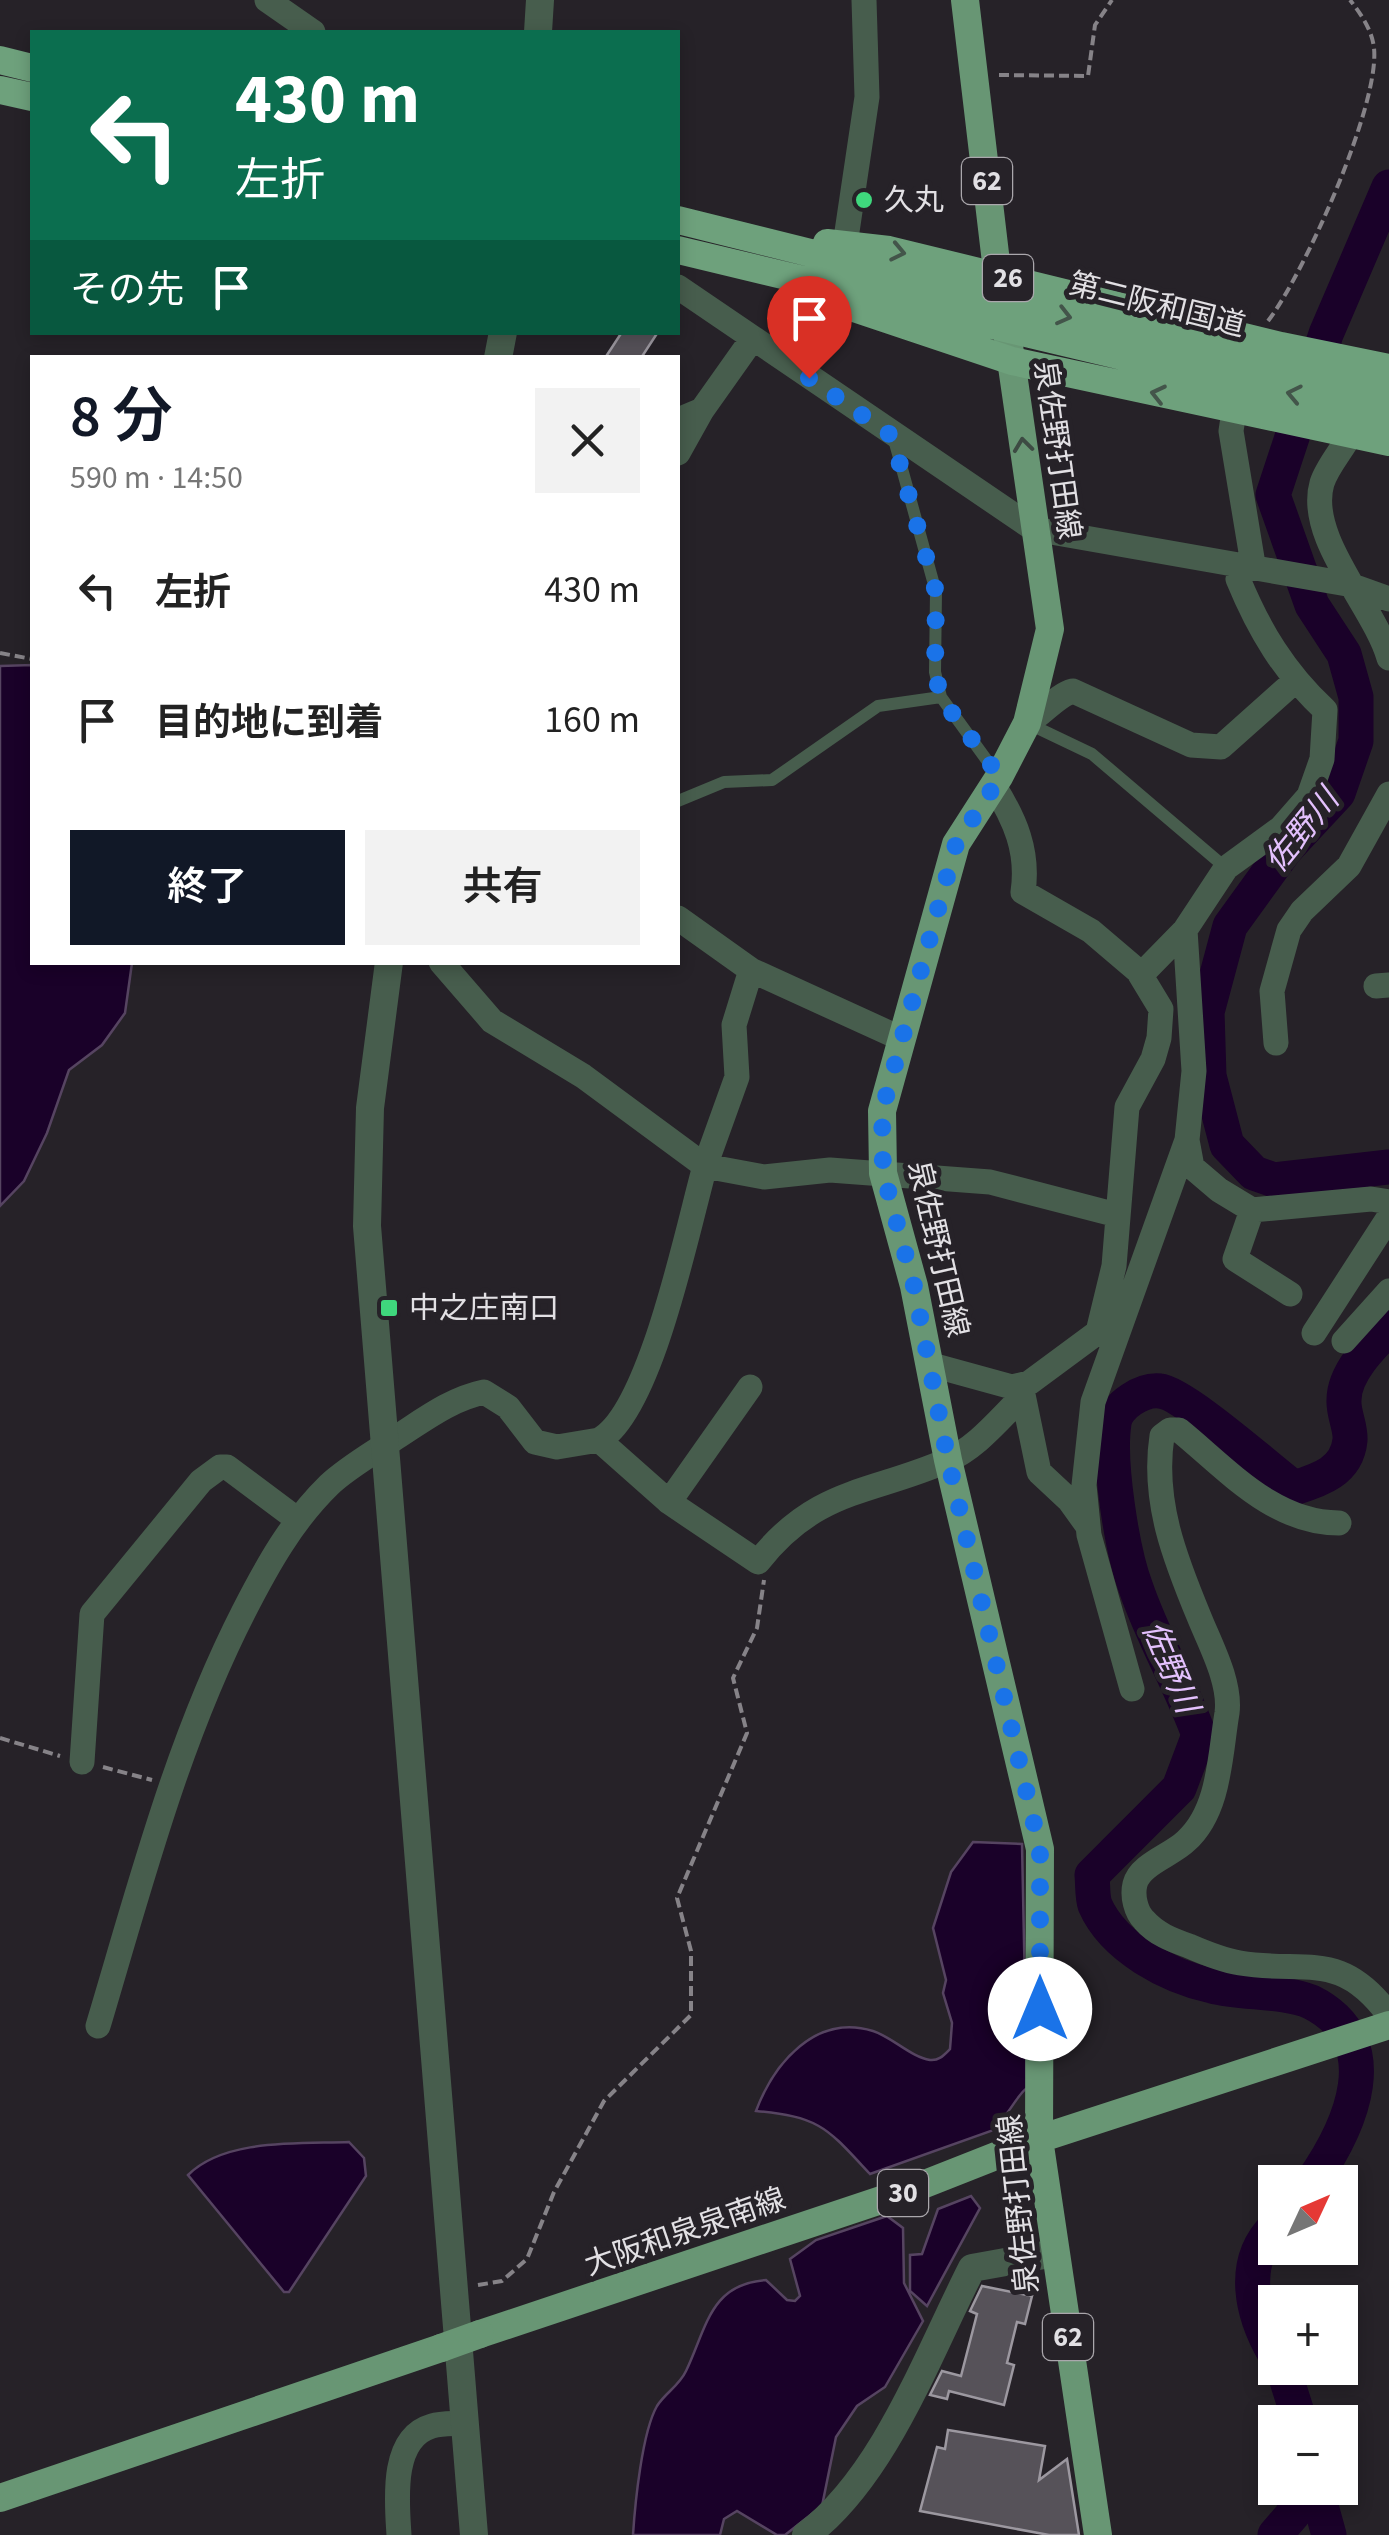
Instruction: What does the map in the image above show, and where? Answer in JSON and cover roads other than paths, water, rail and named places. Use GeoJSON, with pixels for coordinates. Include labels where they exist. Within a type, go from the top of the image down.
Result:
{"type":"FeatureCollection","features":[{"type":"Feature","properties":{"kind":"highway"},"geometry":{"type":"LineString","coordinates":[[0,60],[30,68]]}},
{"type":"Feature","properties":{"kind":"highway"},"geometry":{"type":"LineString","coordinates":[[0,90],[30,97]]}},
{"type":"Feature","properties":{"kind":"highway","name":"第二阪和国道"},"geometry":{"type":"LineString","coordinates":[[680,221],[1000,288],[1129,345],[1389,415]]}},
{"type":"Feature","properties":{"kind":"highway","name":"26"},"geometry":{"type":"LineString","coordinates":[[731,234],[889,250],[1000,288],[1389,368]]}},
{"type":"Feature","properties":{"kind":"highway","name":"第二阪和国道"},"geometry":{"type":"LineString","coordinates":[[680,250],[1006,328],[1129,345],[1389,391]]}},
{"type":"Feature","properties":{"kind":"highway","name":"26"},"geometry":{"type":"LineString","coordinates":[[746,266],[883,320],[1012,361],[1389,442]]}},
{"type":"Feature","properties":{"kind":"main road","name":"泉佐野打田線"},"geometry":{"type":"LineString","coordinates":[[966,0],[1000,288],[1050,629],[1027,723],[997,782],[956,844],[882,1111],[883,1172],[932,1364],[948,1460],[1040,1849],[1039,2139],[1098,2535]]}},
{"type":"Feature","properties":{"kind":"main road","name":"大阪和泉泉南線"},"geometry":{"type":"LineString","coordinates":[[0,2498],[902,2193],[1039,2139],[1385,2023]]}},
{"type":"Feature","properties":{"kind":"street"},"geometry":{"type":"LineString","coordinates":[[268,0],[310,30]]}},
{"type":"Feature","properties":{"kind":"street"},"geometry":{"type":"LineString","coordinates":[[538,30],[540,0]]}},
{"type":"Feature","properties":{"kind":"street"},"geometry":{"type":"LineString","coordinates":[[845,245],[867,97],[864,0]]}},
{"type":"Feature","properties":{"kind":"street"},"geometry":{"type":"LineString","coordinates":[[680,288],[1034,530],[1351,585],[1389,599]]}},
{"type":"Feature","properties":{"kind":"street"},"geometry":{"type":"LineString","coordinates":[[680,449],[702,410],[753,338]]}},
{"type":"Feature","properties":{"kind":"street"},"geometry":{"type":"LineString","coordinates":[[680,419],[702,410]]}},
{"type":"Feature","properties":{"kind":"street"},"geometry":{"type":"LineString","coordinates":[[1243,413],[1231,431],[1254,568]]}},
{"type":"Feature","properties":{"kind":"street"},"geometry":{"type":"LineString","coordinates":[[1339,433],[1323,477],[1321,506],[1327,536],[1389,658]]}},
{"type":"Feature","properties":{"kind":"street"},"geometry":{"type":"LineString","coordinates":[[1141,975],[1185,930],[1226,868],[1281,828],[1309,796],[1322,759],[1325,710],[1295,681],[1272,650],[1250,609],[1238,578],[1254,568]]}},
{"type":"Feature","properties":{"kind":"street"},"geometry":{"type":"LineString","coordinates":[[1027,723],[1046,712],[1064,693],[1074,691],[1191,745],[1221,748],[1295,681]]}},
{"type":"Feature","properties":{"kind":"street"},"geometry":{"type":"LineString","coordinates":[[997,782],[1025,850],[1023,892],[1091,931],[1141,975],[1161,1008],[1153,1059],[1128,1107],[1106,1338],[1093,1402],[1084,1485],[1088,1526],[1132,1689]]}},
{"type":"Feature","properties":{"kind":"street"},"geometry":{"type":"LineString","coordinates":[[1276,1043],[1272,991],[1289,930],[1302,911],[1349,866],[1389,794]]}},
{"type":"Feature","properties":{"kind":"street"},"geometry":{"type":"LineString","coordinates":[[680,919],[751,970],[902,1039]]}},
{"type":"Feature","properties":{"kind":"street"},"geometry":{"type":"LineString","coordinates":[[600,1440],[670,1502],[758,1562],[779,1535],[838,1496],[948,1460],[985,1434],[1022,1390],[1076,1352],[1106,1338],[1187,1140],[1194,1070],[1185,930]]}},
{"type":"Feature","properties":{"kind":"street"},"geometry":{"type":"LineString","coordinates":[[389,965],[370,1108],[367,1226],[474,2535]]}},
{"type":"Feature","properties":{"kind":"street"},"geometry":{"type":"LineString","coordinates":[[443,965],[492,1021],[582,1076],[705,1166],[764,1177],[830,1170],[990,1182],[1116,1215]]}},
{"type":"Feature","properties":{"kind":"street"},"geometry":{"type":"LineString","coordinates":[[98,2026],[170,1786],[216,1666],[267,1566],[298,1520],[331,1484],[461,1397],[484,1392],[508,1408],[535,1442],[557,1447],[600,1440],[612,1433],[644,1379],[705,1166],[737,1077],[734,1025],[751,970]]}},
{"type":"Feature","properties":{"kind":"street"},"geometry":{"type":"LineString","coordinates":[[1187,1140],[1192,1166],[1218,1190],[1252,1210],[1371,1199],[1389,1202]]}},
{"type":"Feature","properties":{"kind":"street"},"geometry":{"type":"LineString","coordinates":[[1252,1210],[1236,1259],[1290,1294]]}},
{"type":"Feature","properties":{"kind":"street"},"geometry":{"type":"LineString","coordinates":[[1314,1333],[1389,1217]]}},
{"type":"Feature","properties":{"kind":"street"},"geometry":{"type":"LineString","coordinates":[[1343,1288],[1382,1299],[1344,1341]]}},
{"type":"Feature","properties":{"kind":"street"},"geometry":{"type":"LineString","coordinates":[[932,1364],[1022,1390]]}},
{"type":"Feature","properties":{"kind":"street"},"geometry":{"type":"LineString","coordinates":[[670,1502],[750,1387]]}},
{"type":"Feature","properties":{"kind":"street"},"geometry":{"type":"LineString","coordinates":[[1022,1390],[1039,1472],[1069,1500],[1088,1526]]}},
{"type":"Feature","properties":{"kind":"street"},"geometry":{"type":"LineString","coordinates":[[1338,1523],[1318,1523],[1287,1514],[1260,1498],[1179,1430],[1162,1436],[1157,1467],[1172,1551],[1218,1661],[1228,1708],[1214,1793],[1207,1810],[1187,1841],[1143,1871],[1135,1883],[1134,1902],[1141,1918],[1161,1935],[1241,1964],[1323,1966],[1348,1976],[1372,1994],[1385,2023]]}},
{"type":"Feature","properties":{"kind":"street"},"geometry":{"type":"LineString","coordinates":[[82,1762],[92,1614],[201,1481],[220,1466],[227,1467],[298,1520]]}},
{"type":"Feature","properties":{"kind":"street"},"geometry":{"type":"LineString","coordinates":[[806,2535],[860,2482],[886,2442],[972,2268],[1055,2254]]}},
{"type":"Feature","properties":{"kind":"street"},"geometry":{"type":"LineString","coordinates":[[399,2535],[396,2490],[408,2443],[429,2426],[465,2423]]}},
{"type":"Feature","properties":{"kind":"lane"},"geometry":{"type":"LineString","coordinates":[[892,436],[936,592],[935,672],[941,698],[997,782]]}},
{"type":"Feature","properties":{"kind":"lane"},"geometry":{"type":"LineString","coordinates":[[680,800],[724,782],[772,780],[878,706],[941,698]]}},
{"type":"Feature","properties":{"kind":"lane"},"geometry":{"type":"LineString","coordinates":[[1027,723],[1092,754],[1226,868]]}},
{"type":"Feature","properties":{"kind":"waterway","name":"佐野川"},"geometry":{"type":"LineString","coordinates":[[1389,187],[1326,334],[1273,495],[1312,605],[1344,654],[1356,697],[1356,741],[1338,793],[1285,850],[1230,926],[1207,1012],[1209,1076],[1227,1145],[1254,1173],[1274,1180],[1389,1167]]}},
{"type":"Feature","properties":{"kind":"waterway","name":"佐野川"},"geometry":{"type":"LineString","coordinates":[[1323,2165],[1339,2136],[1355,2086],[1356,2061],[1350,2039],[1335,2019],[1300,1998],[1212,1986],[1161,1967],[1115,1934],[1094,1901],[1092,1875],[1179,1788],[1199,1735],[1131,1572],[1115,1483],[1114,1423],[1131,1400],[1160,1391],[1187,1404],[1294,1488],[1304,1485],[1331,1473],[1344,1459],[1350,1440],[1344,1405],[1348,1380],[1389,1328]]}},
{"type":"Feature","properties":{"kind":"waterway","name":"佐野川"},"geometry":{"type":"LineString","coordinates":[[1258,2255],[1253,2273],[1258,2316]]}},
{"type":"Feature","properties":{"kind":"waterway","name":"佐野川"},"geometry":{"type":"LineString","coordinates":[[1288,2385],[1295,2405]]}},
{"type":"Feature","properties":{"kind":"waterway","name":"佐野川"},"geometry":{"type":"LineString","coordinates":[[1275,2535],[1293,2514],[1295,2505]]}},
{"type":"Feature","properties":{"kind":"waterway"},"geometry":{"type":"LineString","coordinates":[[1321,2505],[1329,2535]]}},
{"type":"Feature","properties":{"kind":"place","name":"久丸"},"geometry":{"type":"Point","coordinates":[864,200]}},
{"type":"Feature","properties":{"kind":"place","name":"中之庄南口"},"geometry":{"type":"Point","coordinates":[389,1308]}}]}
